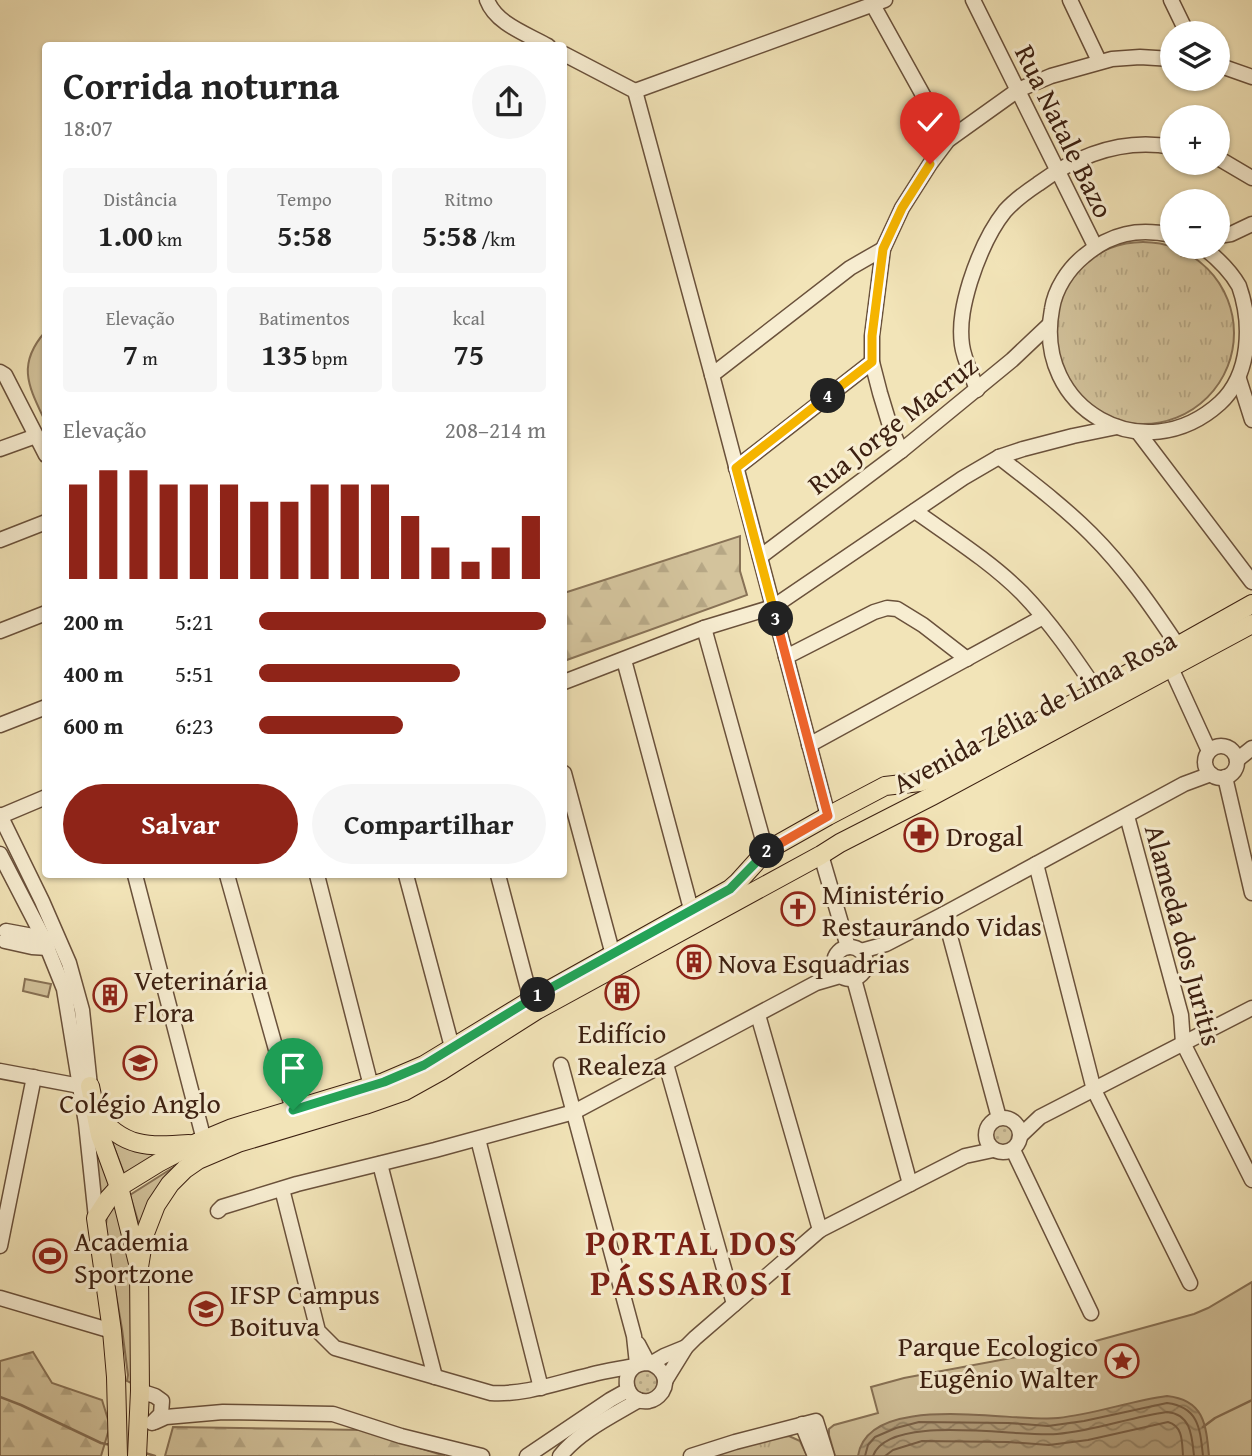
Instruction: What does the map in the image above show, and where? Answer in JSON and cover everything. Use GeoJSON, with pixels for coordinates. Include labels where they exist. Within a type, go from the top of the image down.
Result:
{"type":"FeatureCollection","features":[{"type":"Feature","properties":{"kind":"main road","name":"Avenida Zélia de Lima Rosa"},"geometry":{"type":"LineString","coordinates":[[96,1218],[119,1187],[158,1163],[232,1128],[384,1082],[424,1065],[531,1000],[730,889],[766,851],[797,833],[885,786],[920,782],[942,774],[1252,604]]}},
{"type":"Feature","properties":{"kind":"main road","name":"Avenida Zélia de Lima Rosa"},"geometry":{"type":"LineString","coordinates":[[139,1267],[144,1236],[156,1205],[170,1184],[195,1161],[238,1143],[405,1091],[441,1072],[537,1010],[840,843],[1252,624]]}},
{"type":"Feature","properties":{"kind":"main road","name":"Avenida Zélia de Lima Rosa"},"geometry":{"type":"LineString","coordinates":[[840,843],[846,834],[868,820],[864,809],[852,803]]}},
{"type":"Feature","properties":{"kind":"main road"},"geometry":{"type":"LineString","coordinates":[[797,833],[794,840],[797,852],[815,859]]}},
{"type":"Feature","properties":{"kind":"main road"},"geometry":{"type":"LineString","coordinates":[[85,1086],[119,1187],[139,1267],[143,1428],[137,1456]]}},
{"type":"Feature","properties":{"kind":"main road","name":"Avenida Zélia de Lima Rosa"},"geometry":{"type":"LineString","coordinates":[[95,1112],[111,1130],[132,1142],[159,1146],[200,1141]]}},
{"type":"Feature","properties":{"kind":"main road"},"geometry":{"type":"LineString","coordinates":[[96,1218],[112,1331],[118,1456]]}},
{"type":"Feature","properties":{"kind":"main road"},"geometry":{"type":"LineString","coordinates":[[116,1395],[127,1390],[140,1391]]}},
{"type":"Feature","properties":{"kind":"main road"},"geometry":{"type":"LineString","coordinates":[[118,1428],[143,1428]]}},
{"type":"Feature","properties":{"kind":"street"},"geometry":{"type":"LineString","coordinates":[[487,0],[502,20],[541,42]]}},
{"type":"Feature","properties":{"kind":"street","name":"Rua Natale Bazo"},"geometry":{"type":"LineString","coordinates":[[973,0],[1095,246]]}},
{"type":"Feature","properties":{"kind":"street"},"geometry":{"type":"LineString","coordinates":[[1070,0],[1099,61]]}},
{"type":"Feature","properties":{"kind":"street"},"geometry":{"type":"LineString","coordinates":[[1171,0],[1181,21]]}},
{"type":"Feature","properties":{"kind":"street"},"geometry":{"type":"LineString","coordinates":[[635,91],[879,2],[948,140]]}},
{"type":"Feature","properties":{"kind":"street"},"geometry":{"type":"LineString","coordinates":[[567,56],[635,91],[828,816]]}},
{"type":"Feature","properties":{"kind":"street"},"geometry":{"type":"LineString","coordinates":[[901,451],[890,426],[872,362],[872,336],[883,249],[902,208],[930,164],[948,140],[1018,90],[1051,76],[1112,58],[1160,58]]}},
{"type":"Feature","properties":{"kind":"street"},"geometry":{"type":"LineString","coordinates":[[1230,69],[1252,77]]}},
{"type":"Feature","properties":{"kind":"street"},"geometry":{"type":"LineString","coordinates":[[977,390],[962,343],[962,307],[975,265],[1006,211],[1018,198],[1057,170],[1081,157],[1128,145],[1160,146]]}},
{"type":"Feature","properties":{"kind":"street"},"geometry":{"type":"LineString","coordinates":[[1230,165],[1252,178]]}},
{"type":"Feature","properties":{"kind":"street"},"geometry":{"type":"LineString","coordinates":[[1230,233],[1252,224]]}},
{"type":"Feature","properties":{"kind":"street"},"geometry":{"type":"LineString","coordinates":[[1160,232],[1123,234],[1095,246],[1077,261],[1063,280],[1053,301],[1049,324],[1050,350],[1058,374],[1072,396],[1089,413],[1117,427],[1153,433],[1181,428],[1206,415],[1227,396],[1238,379],[1249,357],[1250,316],[1239,286],[1218,259]]}},
{"type":"Feature","properties":{"kind":"street"},"geometry":{"type":"LineString","coordinates":[[712,375],[850,268],[883,249]]}},
{"type":"Feature","properties":{"kind":"street","name":"Rua Jorge Macruz"},"geometry":{"type":"LineString","coordinates":[[760,557],[977,390],[1049,324]]}},
{"type":"Feature","properties":{"kind":"street"},"geometry":{"type":"LineString","coordinates":[[736,468],[872,362]]}},
{"type":"Feature","properties":{"kind":"street"},"geometry":{"type":"LineString","coordinates":[[0,372],[5,374],[42,447]]}},
{"type":"Feature","properties":{"kind":"street"},"geometry":{"type":"LineString","coordinates":[[1238,379],[1252,419]]}},
{"type":"Feature","properties":{"kind":"street"},"geometry":{"type":"LineString","coordinates":[[567,681],[704,628],[773,607],[963,478],[999,457],[1073,436],[1117,427]]}},
{"type":"Feature","properties":{"kind":"street"},"geometry":{"type":"LineString","coordinates":[[1138,432],[1252,582]]}},
{"type":"Feature","properties":{"kind":"street"},"geometry":{"type":"LineString","coordinates":[[0,449],[36,436]]}},
{"type":"Feature","properties":{"kind":"street"},"geometry":{"type":"LineString","coordinates":[[999,457],[1054,500],[1091,534],[1124,570],[1178,646]]}},
{"type":"Feature","properties":{"kind":"street"},"geometry":{"type":"LineString","coordinates":[[915,511],[974,553],[1020,592],[1066,645],[1097,691]]}},
{"type":"Feature","properties":{"kind":"street"},"geometry":{"type":"LineString","coordinates":[[0,540],[42,524]]}},
{"type":"Feature","properties":{"kind":"street"},"geometry":{"type":"LineString","coordinates":[[786,657],[887,608],[897,609],[923,625],[967,659]]}},
{"type":"Feature","properties":{"kind":"street"},"geometry":{"type":"LineString","coordinates":[[0,631],[42,615]]}},
{"type":"Feature","properties":{"kind":"street"},"geometry":{"type":"LineString","coordinates":[[809,745],[1043,617]]}},
{"type":"Feature","properties":{"kind":"street"},"geometry":{"type":"LineString","coordinates":[[704,628],[766,851]]}},
{"type":"Feature","properties":{"kind":"street"},"geometry":{"type":"LineString","coordinates":[[624,660],[691,909]]}},
{"type":"Feature","properties":{"kind":"street"},"geometry":{"type":"LineString","coordinates":[[1171,668],[1213,767],[1252,893]]}},
{"type":"Feature","properties":{"kind":"street"},"geometry":{"type":"LineString","coordinates":[[0,724],[42,708]]}},
{"type":"Feature","properties":{"kind":"street"},"geometry":{"type":"LineString","coordinates":[[910,1184],[836,955],[839,951],[858,953],[886,944],[1127,816],[1213,767],[1219,746],[1224,746],[1235,756]]}},
{"type":"Feature","properties":{"kind":"street"},"geometry":{"type":"LineString","coordinates":[[1235,756],[1252,748]]}},
{"type":"Feature","properties":{"kind":"street"},"geometry":{"type":"LineString","coordinates":[[1213,767],[1233,773],[1235,756]]}},
{"type":"Feature","properties":{"kind":"street"},"geometry":{"type":"LineString","coordinates":[[567,784],[612,955]]}},
{"type":"Feature","properties":{"kind":"street"},"geometry":{"type":"LineString","coordinates":[[42,799],[0,816],[53,924],[69,963],[82,1010],[85,1086],[96,1218]]}},
{"type":"Feature","properties":{"kind":"street","name":"Alameda dos Juritis"},"geometry":{"type":"LineString","coordinates":[[1127,816],[1181,1015],[1183,1043],[1252,1180]]}},
{"type":"Feature","properties":{"kind":"street"},"geometry":{"type":"LineString","coordinates":[[0,854],[47,942],[65,995],[85,1086]]}},
{"type":"Feature","properties":{"kind":"street"},"geometry":{"type":"LineString","coordinates":[[218,1211],[222,1207],[282,1189],[574,1112],[816,983],[843,973],[863,972],[858,953],[815,859]]}},
{"type":"Feature","properties":{"kind":"street"},"geometry":{"type":"LineString","coordinates":[[1036,864],[1094,1090],[1190,1283]]}},
{"type":"Feature","properties":{"kind":"street"},"geometry":{"type":"LineString","coordinates":[[136,878],[200,1141]]}},
{"type":"Feature","properties":{"kind":"street"},"geometry":{"type":"LineString","coordinates":[[228,878],[293,1110]]}},
{"type":"Feature","properties":{"kind":"street"},"geometry":{"type":"LineString","coordinates":[[318,878],[370,1086]]}},
{"type":"Feature","properties":{"kind":"street"},"geometry":{"type":"LineString","coordinates":[[408,878],[452,1047]]}},
{"type":"Feature","properties":{"kind":"street"},"geometry":{"type":"LineString","coordinates":[[499,878],[531,1000]]}},
{"type":"Feature","properties":{"kind":"street"},"geometry":{"type":"LineString","coordinates":[[944,914],[999,1118]]}},
{"type":"Feature","properties":{"kind":"street"},"geometry":{"type":"LineString","coordinates":[[47,942],[53,924]]}},
{"type":"Feature","properties":{"kind":"street"},"geometry":{"type":"LineString","coordinates":[[8,936],[47,942],[63,951]]}},
{"type":"Feature","properties":{"kind":"street"},"geometry":{"type":"LineString","coordinates":[[1018,1129],[1252,1008]]}},
{"type":"Feature","properties":{"kind":"street"},"geometry":{"type":"LineString","coordinates":[[758,1015],[820,1230]]}},
{"type":"Feature","properties":{"kind":"street"},"geometry":{"type":"LineString","coordinates":[[666,1064],[734,1304]]}},
{"type":"Feature","properties":{"kind":"street"},"geometry":{"type":"LineString","coordinates":[[561,1065],[634,1335],[638,1375],[651,1400],[663,1390],[665,1381],[686,1347],[820,1230],[990,1144]]}},
{"type":"Feature","properties":{"kind":"street"},"geometry":{"type":"LineString","coordinates":[[0,1071],[85,1086]]}},
{"type":"Feature","properties":{"kind":"street"},"geometry":{"type":"LineString","coordinates":[[0,1246],[34,1077]]}},
{"type":"Feature","properties":{"kind":"street"},"geometry":{"type":"LineString","coordinates":[[999,1118],[1010,1119],[1018,1129],[1017,1146],[1013,1150],[1003,1153],[990,1144],[987,1128],[999,1118]]}},
{"type":"Feature","properties":{"kind":"street"},"geometry":{"type":"LineString","coordinates":[[478,1139],[541,1388]]}},
{"type":"Feature","properties":{"kind":"street"},"geometry":{"type":"LineString","coordinates":[[1013,1150],[1091,1313]]}},
{"type":"Feature","properties":{"kind":"street"},"geometry":{"type":"LineString","coordinates":[[380,1164],[435,1377]]}},
{"type":"Feature","properties":{"kind":"street"},"geometry":{"type":"LineString","coordinates":[[282,1189],[318,1331],[335,1348],[491,1393],[521,1393],[604,1372],[638,1375],[661,1370],[665,1381]]}},
{"type":"Feature","properties":{"kind":"street"},"geometry":{"type":"LineString","coordinates":[[0,1298],[112,1331]]}},
{"type":"Feature","properties":{"kind":"street"},"geometry":{"type":"LineString","coordinates":[[561,1456],[584,1425],[638,1375],[664,1356],[686,1347]]}},
{"type":"Feature","properties":{"kind":"street"},"geometry":{"type":"LineString","coordinates":[[140,1391],[193,1415]]}},
{"type":"Feature","properties":{"kind":"street"},"geometry":{"type":"LineString","coordinates":[[143,1428],[162,1410],[160,1399]]}},
{"type":"Feature","properties":{"kind":"street"},"geometry":{"type":"LineString","coordinates":[[143,1428],[166,1417],[223,1412],[333,1414],[401,1436],[482,1456]]}},
{"type":"Feature","properties":{"kind":"street"},"geometry":{"type":"LineString","coordinates":[[691,1456],[809,1422]]}},
{"type":"Feature","properties":{"kind":"street"},"geometry":{"type":"LineString","coordinates":[[809,1422],[815,1456]]}},
{"type":"Feature","properties":{"kind":"street"},"geometry":{"type":"LineString","coordinates":[[809,1422],[827,1456]]}},
{"type":"Feature","properties":{"kind":"street"},"geometry":{"type":"LineString","coordinates":[[527,1456],[584,1425]]}},
{"type":"Feature","properties":{"kind":"green space"},"geometry":{"type":"Polygon","coordinates":[[[1125,244],[1160,244],[1160,259],[1194,259],[1218,283],[1227,298],[1232,315],[1232,351],[1227,368],[1218,383],[1207,397],[1193,408],[1178,417],[1161,422],[1125,422],[1108,417],[1093,408],[1079,397],[1068,383],[1059,368],[1054,351],[1054,315],[1059,298],[1068,283],[1079,269],[1093,258],[1108,249],[1125,244]]]}},
{"type":"Feature","properties":{"kind":"green space"},"geometry":{"type":"Polygon","coordinates":[[[42,336],[42,414],[28,376],[28,366],[42,336]]]}},
{"type":"Feature","properties":{"kind":"green space"},"geometry":{"type":"Polygon","coordinates":[[[740,536],[740,571],[747,595],[567,660],[567,592],[740,536]]]}},
{"type":"Feature","properties":{"kind":"green space"},"geometry":{"type":"Polygon","coordinates":[[[25,979],[51,984],[48,997],[23,991],[25,979]]]}},
{"type":"Feature","properties":{"kind":"green space"},"geometry":{"type":"Polygon","coordinates":[[[91,1101],[114,1184],[100,1197],[91,1101]]]}},
{"type":"Feature","properties":{"kind":"green space"},"geometry":{"type":"Polygon","coordinates":[[[1002,1120],[1012,1125],[1017,1135],[1012,1145],[1002,1150],[992,1145],[987,1135],[992,1125],[1002,1120]]]}},
{"type":"Feature","properties":{"kind":"green space"},"geometry":{"type":"Polygon","coordinates":[[[111,1139],[135,1150],[160,1154],[125,1176],[111,1139]]]}},
{"type":"Feature","properties":{"kind":"green space"},"geometry":{"type":"Polygon","coordinates":[[[185,1160],[141,1231],[130,1195],[185,1160]]]}},
{"type":"Feature","properties":{"kind":"green space"},"geometry":{"type":"Polygon","coordinates":[[[114,1205],[119,1206],[137,1303],[131,1383],[127,1381],[122,1329],[105,1232],[107,1216],[114,1205]]]}},
{"type":"Feature","properties":{"kind":"green space","name":"Parque Ecologico Eugênio Walter"},"geometry":{"type":"Polygon","coordinates":[[[1252,1282],[1252,1456],[835,1456],[829,1429],[834,1425],[878,1413],[871,1387],[904,1378],[1081,1345],[1194,1314],[1252,1282]]]}},
{"type":"Feature","properties":{"kind":"green space"},"geometry":{"type":"Polygon","coordinates":[[[33,1352],[52,1383],[102,1400],[110,1426],[101,1456],[0,1456],[0,1361],[33,1352]]]}},
{"type":"Feature","properties":{"kind":"green space"},"geometry":{"type":"Polygon","coordinates":[[[657,1370],[659,1389],[647,1396],[633,1390],[634,1371],[657,1370]]]}},
{"type":"Feature","properties":{"kind":"green space"},"geometry":{"type":"Polygon","coordinates":[[[173,1427],[363,1430],[445,1456],[165,1456],[173,1427]]]}},
{"type":"Feature","properties":{"kind":"green space"},"geometry":{"type":"Polygon","coordinates":[[[789,1436],[800,1441],[807,1456],[708,1456],[772,1437],[789,1436]]]}},
{"type":"Feature","properties":{"kind":"water"},"geometry":{"type":"Polygon","coordinates":[[[1167,1396],[1179,1398],[1196,1408],[1204,1424],[1209,1456],[858,1456],[868,1436],[887,1423],[914,1416],[945,1414],[1058,1418],[1167,1396]]]}},
{"type":"Feature","properties":{"kind":"waterway"},"geometry":{"type":"LineString","coordinates":[[0,1397],[101,1443],[111,1445]]}},
{"type":"Feature","properties":{"kind":"waterway"},"geometry":{"type":"LineString","coordinates":[[1203,1427],[1252,1400]]}},
{"type":"Feature","properties":{"kind":"waterway"},"geometry":{"type":"LineString","coordinates":[[145,1453],[155,1456]]}},
{"type":"Feature","properties":{"kind":"place","name":"Drogal"},"geometry":{"type":"Point","coordinates":[921,835]}},
{"type":"Feature","properties":{"kind":"place","name":"Ministério Restaurando Vidas"},"geometry":{"type":"Point","coordinates":[798,909]}},
{"type":"Feature","properties":{"kind":"place","name":"Nova Esquadrias"},"geometry":{"type":"Point","coordinates":[694,962]}},
{"type":"Feature","properties":{"kind":"place","name":"Edifício Realeza"},"geometry":{"type":"Point","coordinates":[622,993]}},
{"type":"Feature","properties":{"kind":"place","name":"Veterinária Flora"},"geometry":{"type":"Point","coordinates":[110,995]}},
{"type":"Feature","properties":{"kind":"place","name":"Colégio Anglo"},"geometry":{"type":"Point","coordinates":[140,1063]}},
{"type":"Feature","properties":{"kind":"place","name":"Academia Sportzone"},"geometry":{"type":"Point","coordinates":[50,1256]}},
{"type":"Feature","properties":{"kind":"place","name":"IFSP Campus Boituva"},"geometry":{"type":"Point","coordinates":[206,1309]}},
{"type":"Feature","properties":{"kind":"place","name":"Parque Ecologico Eugênio Walter"},"geometry":{"type":"Point","coordinates":[1122,1361]}},
{"type":"Feature","properties":{"kind":"district","name":"PORTAL DOS PÁSSAROS I"},"geometry":{"type":"Point","coordinates":[692,1262]}},
{"type":"Feature","properties":{"kind":"route"},"geometry":{"type":"LineString","coordinates":[[293,1110],[384,1082],[424,1065],[531,1000],[730,889],[766,851],[828,816],[736,468],[872,362],[872,336],[883,249],[902,208],[930,164]]}}]}
